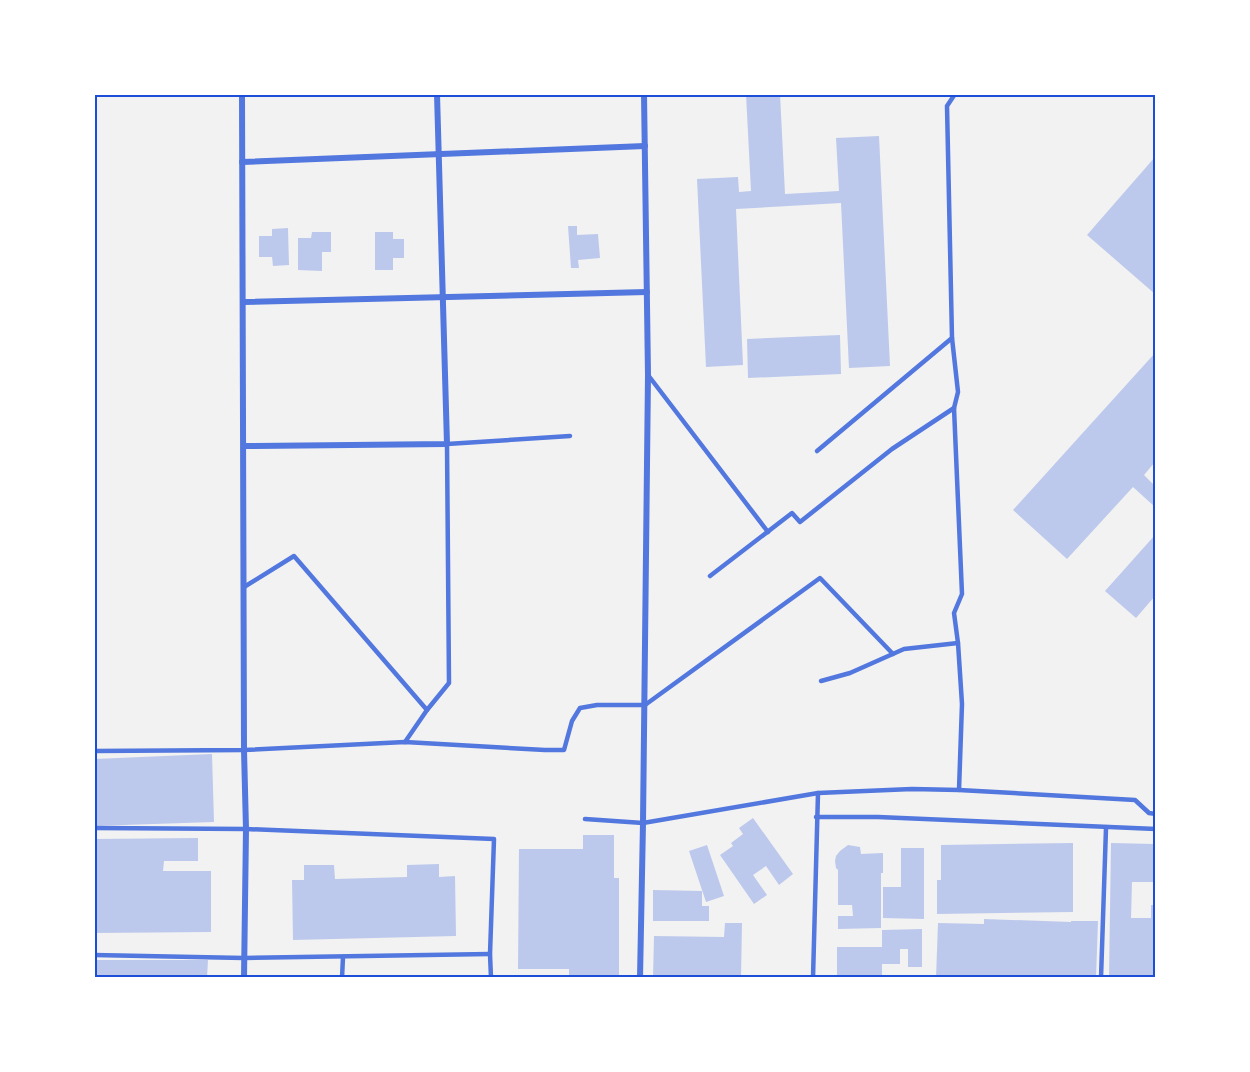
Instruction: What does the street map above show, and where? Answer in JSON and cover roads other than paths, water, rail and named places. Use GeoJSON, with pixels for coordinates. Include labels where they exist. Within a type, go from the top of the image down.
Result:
{"type":"FeatureCollection","features":[{"type":"Feature","properties":{"kind":"street"},"geometry":{"type":"LineString","coordinates":[[242,94],[246,829],[244,978]]}},
{"type":"Feature","properties":{"kind":"street"},"geometry":{"type":"LineString","coordinates":[[244,446],[447,444],[437,94]]}},
{"type":"Feature","properties":{"kind":"street"},"geometry":{"type":"LineString","coordinates":[[640,978],[648,375],[644,94]]}},
{"type":"Feature","properties":{"kind":"street"},"geometry":{"type":"LineString","coordinates":[[242,162],[645,146]]}},
{"type":"Feature","properties":{"kind":"street"},"geometry":{"type":"LineString","coordinates":[[243,302],[647,292]]}},
{"type":"Feature","properties":{"kind":"lane"},"geometry":{"type":"LineString","coordinates":[[955,94],[947,106],[952,338],[958,392],[954,408],[962,594],[954,614],[962,704],[959,790]]}},
{"type":"Feature","properties":{"kind":"lane"},"geometry":{"type":"LineString","coordinates":[[817,451],[952,338]]}},
{"type":"Feature","properties":{"kind":"lane"},"geometry":{"type":"LineString","coordinates":[[648,375],[768,532]]}},
{"type":"Feature","properties":{"kind":"lane"},"geometry":{"type":"LineString","coordinates":[[710,576],[792,513],[800,522],[892,449],[954,408]]}},
{"type":"Feature","properties":{"kind":"lane"},"geometry":{"type":"LineString","coordinates":[[405,742],[449,683],[447,444],[570,436]]}},
{"type":"Feature","properties":{"kind":"lane"},"geometry":{"type":"LineString","coordinates":[[244,587],[294,556],[427,710]]}},
{"type":"Feature","properties":{"kind":"lane"},"geometry":{"type":"LineString","coordinates":[[94,751],[244,750],[405,742],[564,750],[572,721],[580,708],[597,705],[645,705],[820,578],[893,654]]}},
{"type":"Feature","properties":{"kind":"lane"},"geometry":{"type":"LineString","coordinates":[[821,681],[850,673],[904,649],[958,643]]}},
{"type":"Feature","properties":{"kind":"lane"},"geometry":{"type":"LineString","coordinates":[[585,819],[643,823],[818,793],[912,789],[1135,800],[1149,813],[1155,814]]}},
{"type":"Feature","properties":{"kind":"lane"},"geometry":{"type":"LineString","coordinates":[[813,978],[818,793]]}},
{"type":"Feature","properties":{"kind":"lane"},"geometry":{"type":"LineString","coordinates":[[816,817],[878,817],[1155,829]]}},
{"type":"Feature","properties":{"kind":"lane"},"geometry":{"type":"LineString","coordinates":[[94,828],[246,829],[494,839],[491,978]]}},
{"type":"Feature","properties":{"kind":"lane"},"geometry":{"type":"LineString","coordinates":[[1101,978],[1106,828]]}},
{"type":"Feature","properties":{"kind":"lane"},"geometry":{"type":"LineString","coordinates":[[94,956],[244,958],[490,954]]}},
{"type":"Feature","properties":{"kind":"lane"},"geometry":{"type":"LineString","coordinates":[[342,978],[343,957]]}}]}
